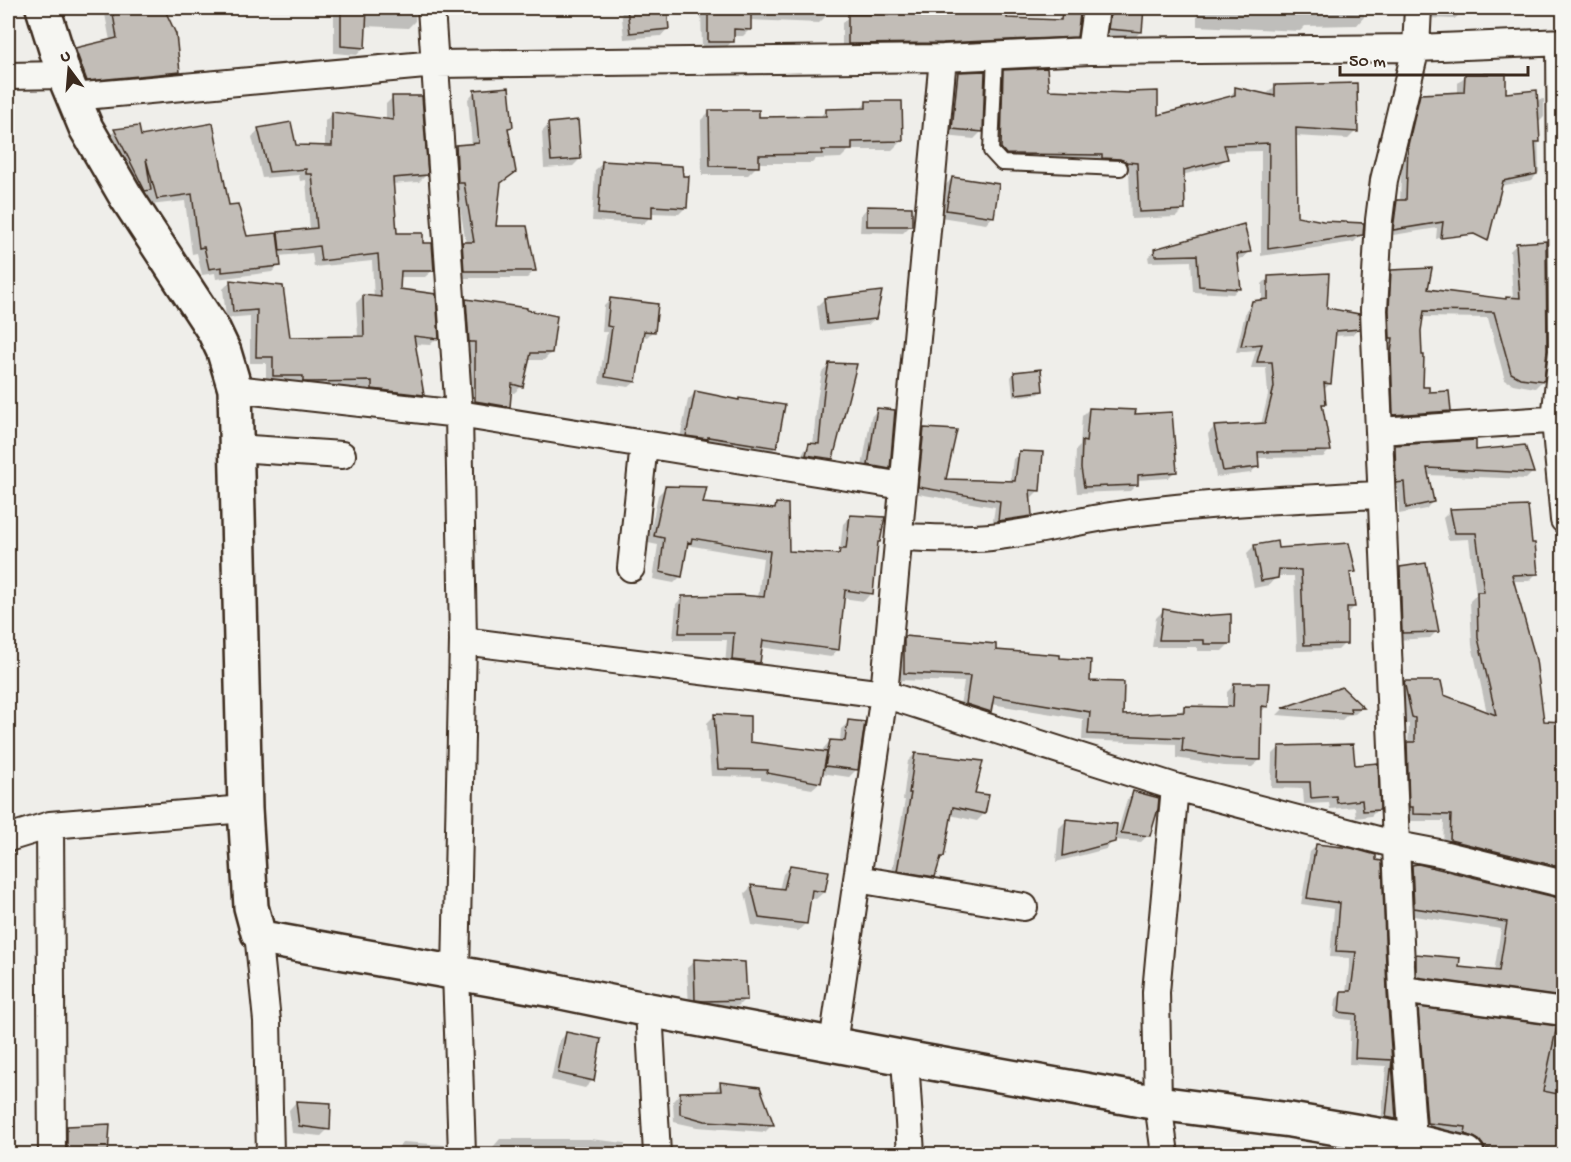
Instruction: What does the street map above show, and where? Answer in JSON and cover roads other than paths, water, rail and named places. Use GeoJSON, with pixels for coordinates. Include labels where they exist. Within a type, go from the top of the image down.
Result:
{"type":"FeatureCollection","features":[{"type":"Feature","properties":{"kind":"street"},"geometry":{"type":"LineString","coordinates":[[43,8],[68,86],[86,128],[104,161],[214,332],[224,352],[235,389],[245,809],[251,908],[258,933],[267,1021],[270,1155]]}},
{"type":"Feature","properties":{"kind":"street"},"geometry":{"type":"LineString","coordinates":[[431,8],[459,414],[463,641],[456,972],[462,1155]]}},
{"type":"Feature","properties":{"kind":"street"},"geometry":{"type":"LineString","coordinates":[[1090,51],[1096,8]]}},
{"type":"Feature","properties":{"kind":"street"},"geometry":{"type":"LineString","coordinates":[[258,933],[269,940],[456,972],[905,1058],[1158,1103],[1290,1120],[1441,1150],[1402,990],[1374,310],[1379,220],[1391,143],[1416,48],[1418,8]]}},
{"type":"Feature","properties":{"kind":"street"},"geometry":{"type":"LineString","coordinates":[[8,76],[68,86],[436,64],[943,58],[1090,51],[1416,48],[1562,42],[1562,351],[1559,419],[1563,520]]}},
{"type":"Feature","properties":{"kind":"street"},"geometry":{"type":"LineString","coordinates":[[833,1044],[884,694],[943,58]]}},
{"type":"Feature","properties":{"kind":"street"},"geometry":{"type":"LineString","coordinates":[[235,389],[459,414],[903,486]]}},
{"type":"Feature","properties":{"kind":"street"},"geometry":{"type":"LineString","coordinates":[[1379,431],[1559,419]]}},
{"type":"Feature","properties":{"kind":"street"},"geometry":{"type":"LineString","coordinates":[[631,568],[644,444]]}},
{"type":"Feature","properties":{"kind":"street"},"geometry":{"type":"LineString","coordinates":[[237,448],[342,455]]}},
{"type":"Feature","properties":{"kind":"street"},"geometry":{"type":"LineString","coordinates":[[900,537],[962,540],[994,537],[1117,515],[1161,510],[1296,498],[1381,495]]}},
{"type":"Feature","properties":{"kind":"street"},"geometry":{"type":"LineString","coordinates":[[463,641],[884,694],[1175,787],[1397,845],[1439,853],[1563,884]]}},
{"type":"Feature","properties":{"kind":"street"},"geometry":{"type":"LineString","coordinates":[[1165,1155],[1158,1103],[1156,992],[1175,787]]}},
{"type":"Feature","properties":{"kind":"street"},"geometry":{"type":"LineString","coordinates":[[8,838],[50,825],[245,809]]}},
{"type":"Feature","properties":{"kind":"street"},"geometry":{"type":"LineString","coordinates":[[50,825],[52,1155]]}},
{"type":"Feature","properties":{"kind":"street"},"geometry":{"type":"LineString","coordinates":[[857,879],[1024,907]]}},
{"type":"Feature","properties":{"kind":"street"},"geometry":{"type":"LineString","coordinates":[[1402,990],[1563,1012]]}},
{"type":"Feature","properties":{"kind":"street"},"geometry":{"type":"LineString","coordinates":[[649,1010],[657,1155]]}},
{"type":"Feature","properties":{"kind":"street"},"geometry":{"type":"LineString","coordinates":[[905,1058],[911,1155]]}},
{"type":"Feature","properties":{"kind":"lane"},"geometry":{"type":"LineString","coordinates":[[995,55],[991,150],[1002,163],[1120,168]]}}]}
